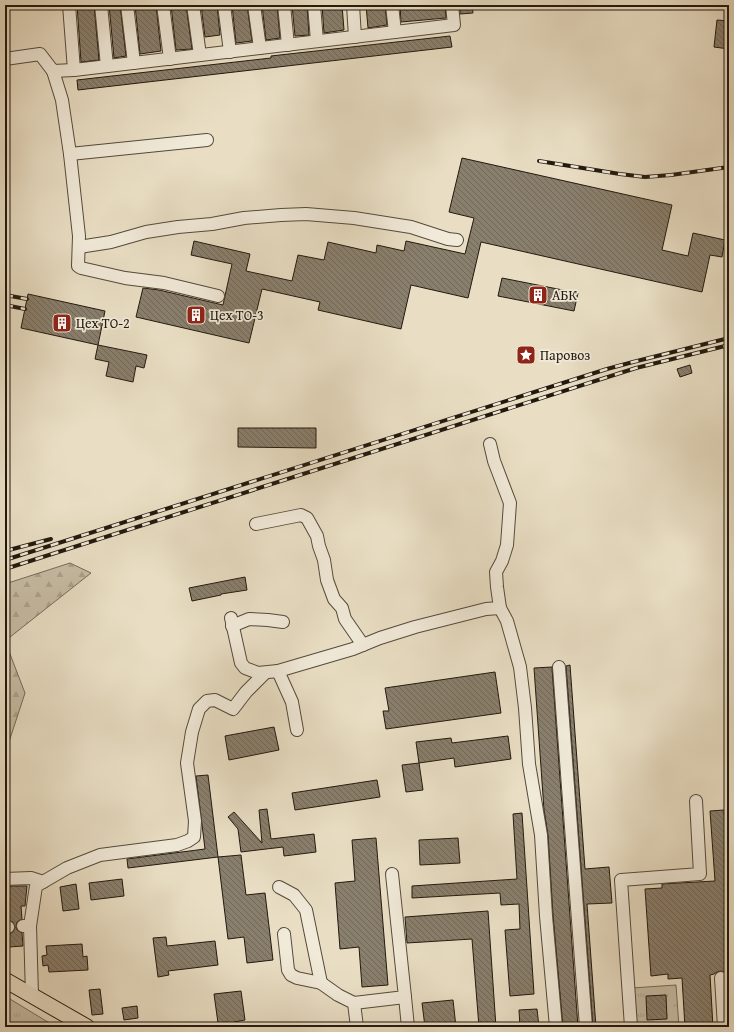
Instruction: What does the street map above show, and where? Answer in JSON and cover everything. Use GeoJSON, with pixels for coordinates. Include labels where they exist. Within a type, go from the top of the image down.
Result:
{"type":"FeatureCollection","features":[{"type":"Feature","properties":{"kind":"main road"},"geometry":{"type":"LineString","coordinates":[[5,980],[87,1027]]}},
{"type":"Feature","properties":{"kind":"lane"},"geometry":{"type":"LineString","coordinates":[[69,5],[74,70]]}},
{"type":"Feature","properties":{"kind":"lane"},"geometry":{"type":"LineString","coordinates":[[100,5],[106,66]]}},
{"type":"Feature","properties":{"kind":"lane"},"geometry":{"type":"LineString","coordinates":[[127,5],[134,63]]}},
{"type":"Feature","properties":{"kind":"lane"},"geometry":{"type":"LineString","coordinates":[[163,5],[170,59]]}},
{"type":"Feature","properties":{"kind":"lane"},"geometry":{"type":"LineString","coordinates":[[193,5],[200,55]]}},
{"type":"Feature","properties":{"kind":"lane"},"geometry":{"type":"LineString","coordinates":[[224,5],[230,52]]}},
{"type":"Feature","properties":{"kind":"lane"},"geometry":{"type":"LineString","coordinates":[[254,5],[260,48]]}},
{"type":"Feature","properties":{"kind":"lane"},"geometry":{"type":"LineString","coordinates":[[284,5],[288,45]]}},
{"type":"Feature","properties":{"kind":"lane"},"geometry":{"type":"LineString","coordinates":[[314,5],[317,41]]}},
{"type":"Feature","properties":{"kind":"lane"},"geometry":{"type":"LineString","coordinates":[[353,5],[355,37]]}},
{"type":"Feature","properties":{"kind":"lane"},"geometry":{"type":"LineString","coordinates":[[392,5],[394,32]]}},
{"type":"Feature","properties":{"kind":"lane"},"geometry":{"type":"LineString","coordinates":[[53,71],[170,59],[454,25],[452,5]]}},
{"type":"Feature","properties":{"kind":"lane"},"geometry":{"type":"LineString","coordinates":[[5,59],[40,54],[53,71],[62,100],[70,154],[79,247],[78,266],[125,278],[164,283],[218,296]]}},
{"type":"Feature","properties":{"kind":"lane"},"geometry":{"type":"LineString","coordinates":[[70,154],[207,140]]}},
{"type":"Feature","properties":{"kind":"lane"},"geometry":{"type":"LineString","coordinates":[[79,247],[111,242],[146,232],[178,227],[212,224],[244,218],[306,214],[354,218],[411,227],[448,239],[457,240]]}},
{"type":"Feature","properties":{"kind":"lane"},"geometry":{"type":"LineString","coordinates":[[490,444],[494,461],[510,503],[508,545],[496,572],[500,608],[506,621],[520,667],[529,764],[541,835],[546,916],[556,1027]]}},
{"type":"Feature","properties":{"kind":"lane"},"geometry":{"type":"LineString","coordinates":[[256,524],[301,515],[307,518],[317,536],[324,560],[330,591],[334,599],[342,608],[345,619],[363,645]]}},
{"type":"Feature","properties":{"kind":"lane"},"geometry":{"type":"LineString","coordinates":[[283,622],[249,619],[231,622],[240,657],[245,668],[264,674],[278,671],[353,650],[380,638],[454,616],[486,609],[500,608]]}},
{"type":"Feature","properties":{"kind":"lane"},"geometry":{"type":"LineString","coordinates":[[559,667],[586,1027]]}},
{"type":"Feature","properties":{"kind":"lane"},"geometry":{"type":"LineString","coordinates":[[278,671],[292,702],[297,730]]}},
{"type":"Feature","properties":{"kind":"lane"},"geometry":{"type":"LineString","coordinates":[[32,995],[26,926],[36,886],[67,868],[100,855],[177,845],[188,842],[194,837],[195,821],[187,763],[192,732],[200,709],[207,701],[215,700],[233,709],[246,692],[264,674]]}},
{"type":"Feature","properties":{"kind":"lane"},"geometry":{"type":"LineString","coordinates":[[631,1027],[621,880],[700,874],[696,801]]}},
{"type":"Feature","properties":{"kind":"lane"},"geometry":{"type":"LineString","coordinates":[[392,874],[408,1027]]}},
{"type":"Feature","properties":{"kind":"lane"},"geometry":{"type":"LineString","coordinates":[[5,879],[31,878],[43,882]]}},
{"type":"Feature","properties":{"kind":"lane"},"geometry":{"type":"LineString","coordinates":[[279,887],[294,895],[306,910],[321,983]]}},
{"type":"Feature","properties":{"kind":"lane"},"geometry":{"type":"LineString","coordinates":[[284,934],[288,970],[291,975],[297,978],[321,983],[338,995],[354,1003],[405,997]]}},
{"type":"Feature","properties":{"kind":"lane"},"geometry":{"type":"LineString","coordinates":[[721,978],[724,1027]]}},
{"type":"Feature","properties":{"kind":"lane"},"geometry":{"type":"LineString","coordinates":[[354,1003],[357,1027]]}},
{"type":"Feature","properties":{"kind":"green space"},"geometry":{"type":"Polygon","coordinates":[[[70,563],[91,573],[5,641],[5,584],[70,563]]]}},
{"type":"Feature","properties":{"kind":"green space"},"geometry":{"type":"Polygon","coordinates":[[[5,641],[25,693],[5,754],[5,641]]]}},
{"type":"Feature","properties":{"kind":"green space"},"geometry":{"type":"Polygon","coordinates":[[[676,985],[679,1027],[635,1027],[632,988],[676,985]]]}},
{"type":"Feature","properties":{"kind":"green space"},"geometry":{"type":"Polygon","coordinates":[[[5,996],[56,1027],[5,1027],[5,996]]]}},
{"type":"Feature","properties":{"kind":"building"},"geometry":{"type":"Polygon","coordinates":[[[77,5],[94,5],[99,60],[81,62],[77,5]]]}},
{"type":"Feature","properties":{"kind":"building"},"geometry":{"type":"Polygon","coordinates":[[[109,5],[120,5],[126,56],[114,58],[109,5]]]}},
{"type":"Feature","properties":{"kind":"building"},"geometry":{"type":"Polygon","coordinates":[[[135,5],[156,5],[161,51],[140,54],[135,5]]]}},
{"type":"Feature","properties":{"kind":"building"},"geometry":{"type":"Polygon","coordinates":[[[171,5],[186,5],[192,49],[176,50],[171,5]]]}},
{"type":"Feature","properties":{"kind":"building"},"geometry":{"type":"Polygon","coordinates":[[[201,5],[217,5],[220,35],[205,37],[201,5]]]}},
{"type":"Feature","properties":{"kind":"building"},"geometry":{"type":"Polygon","coordinates":[[[232,5],[247,5],[252,41],[236,43],[232,5]]]}},
{"type":"Feature","properties":{"kind":"building"},"geometry":{"type":"Polygon","coordinates":[[[262,5],[277,5],[280,38],[266,40],[262,5]]]}},
{"type":"Feature","properties":{"kind":"building"},"geometry":{"type":"Polygon","coordinates":[[[292,5],[307,5],[309,35],[295,36],[292,5]]]}},
{"type":"Feature","properties":{"kind":"building"},"geometry":{"type":"Polygon","coordinates":[[[322,5],[342,5],[344,30],[324,33],[322,5]]]}},
{"type":"Feature","properties":{"kind":"building"},"geometry":{"type":"Polygon","coordinates":[[[366,5],[385,5],[387,25],[368,28],[366,5]]]}},
{"type":"Feature","properties":{"kind":"building"},"geometry":{"type":"Polygon","coordinates":[[[400,5],[445,5],[446,18],[401,22],[400,5]]]}},
{"type":"Feature","properties":{"kind":"building"},"geometry":{"type":"Polygon","coordinates":[[[460,5],[472,5],[473,13],[460,14],[460,5]]]}},
{"type":"Feature","properties":{"kind":"building"},"geometry":{"type":"Polygon","coordinates":[[[717,20],[729,21],[729,49],[714,47],[717,20]]]}},
{"type":"Feature","properties":{"kind":"building"},"geometry":{"type":"Polygon","coordinates":[[[450,36],[452,47],[78,90],[77,80],[450,36]]]}},
{"type":"Feature","properties":{"kind":"building"},"geometry":{"type":"Polygon","coordinates":[[[462,158],[672,205],[662,250],[688,256],[693,233],[725,240],[722,257],[710,255],[702,292],[481,242],[468,298],[411,285],[401,329],[318,310],[320,302],[262,289],[249,343],[136,317],[143,288],[159,290],[223,305],[232,264],[191,255],[194,241],[250,254],[246,271],[292,281],[298,255],[324,260],[328,242],[376,253],[377,245],[404,251],[406,241],[465,254],[474,218],[449,212],[462,158]]]}},
{"type":"Feature","properties":{"kind":"building","name":"АБК"},"geometry":{"type":"Polygon","coordinates":[[[502,278],[578,293],[574,311],[498,296],[502,278]]]}},
{"type":"Feature","properties":{"kind":"building","name":"Цех ТО-2"},"geometry":{"type":"Polygon","coordinates":[[[28,294],[105,311],[98,345],[21,328],[28,294]]]}},
{"type":"Feature","properties":{"kind":"building"},"geometry":{"type":"Polygon","coordinates":[[[98,345],[147,355],[144,368],[136,366],[133,382],[106,376],[109,362],[95,359],[98,345]]]}},
{"type":"Feature","properties":{"kind":"building"},"geometry":{"type":"Polygon","coordinates":[[[690,365],[692,373],[680,377],[677,369],[690,365]]]}},
{"type":"Feature","properties":{"kind":"building"},"geometry":{"type":"Polygon","coordinates":[[[238,428],[316,428],[316,448],[238,447],[238,428]]]}},
{"type":"Feature","properties":{"kind":"building"},"geometry":{"type":"Polygon","coordinates":[[[245,577],[247,590],[192,601],[189,588],[245,577]]]}},
{"type":"Feature","properties":{"kind":"building"},"geometry":{"type":"Polygon","coordinates":[[[570,665],[585,869],[609,867],[612,903],[587,904],[596,1027],[593,1027],[566,666],[570,665]]]}},
{"type":"Feature","properties":{"kind":"building"},"geometry":{"type":"Polygon","coordinates":[[[552,667],[578,1027],[563,1027],[553,915],[548,835],[544,810],[534,668],[552,667]]]}},
{"type":"Feature","properties":{"kind":"building"},"geometry":{"type":"Polygon","coordinates":[[[495,672],[501,713],[386,729],[383,711],[389,711],[385,688],[495,672]]]}},
{"type":"Feature","properties":{"kind":"building"},"geometry":{"type":"Polygon","coordinates":[[[274,727],[279,750],[229,760],[225,736],[274,727]]]}},
{"type":"Feature","properties":{"kind":"building"},"geometry":{"type":"Polygon","coordinates":[[[508,736],[511,759],[455,767],[454,758],[419,763],[416,742],[451,738],[452,743],[508,736]]]}},
{"type":"Feature","properties":{"kind":"building"},"geometry":{"type":"Polygon","coordinates":[[[419,763],[423,790],[406,792],[402,765],[419,763]]]}},
{"type":"Feature","properties":{"kind":"building"},"geometry":{"type":"Polygon","coordinates":[[[208,775],[218,857],[128,868],[127,859],[205,849],[196,776],[208,775]]]}},
{"type":"Feature","properties":{"kind":"building"},"geometry":{"type":"Polygon","coordinates":[[[377,780],[380,797],[295,810],[292,793],[377,780]]]}},
{"type":"Feature","properties":{"kind":"building"},"geometry":{"type":"Polygon","coordinates":[[[267,809],[271,839],[314,834],[316,852],[284,856],[283,847],[241,852],[238,829],[228,817],[234,812],[262,843],[259,810],[267,809]]]}},
{"type":"Feature","properties":{"kind":"building"},"geometry":{"type":"Polygon","coordinates":[[[724,810],[729,876],[729,974],[721,971],[710,975],[713,1027],[685,1027],[682,978],[668,979],[668,974],[651,976],[645,889],[662,888],[662,884],[715,881],[710,811],[724,810]]]}},
{"type":"Feature","properties":{"kind":"building"},"geometry":{"type":"Polygon","coordinates":[[[522,813],[534,994],[510,996],[505,930],[520,929],[519,904],[501,905],[500,893],[412,898],[412,886],[517,879],[513,814],[522,813]]]}},
{"type":"Feature","properties":{"kind":"building"},"geometry":{"type":"Polygon","coordinates":[[[376,838],[388,985],[362,987],[359,947],[340,949],[335,883],[355,881],[352,840],[376,838]]]}},
{"type":"Feature","properties":{"kind":"building"},"geometry":{"type":"Polygon","coordinates":[[[458,838],[460,863],[420,865],[419,840],[458,838]]]}},
{"type":"Feature","properties":{"kind":"building"},"geometry":{"type":"Polygon","coordinates":[[[241,855],[246,895],[265,893],[273,960],[247,963],[244,937],[228,939],[218,857],[241,855]]]}},
{"type":"Feature","properties":{"kind":"building"},"geometry":{"type":"Polygon","coordinates":[[[122,879],[124,896],[91,900],[89,883],[122,879]]]}},
{"type":"Feature","properties":{"kind":"building"},"geometry":{"type":"Polygon","coordinates":[[[76,884],[79,909],[63,911],[60,887],[76,884]]]}},
{"type":"Feature","properties":{"kind":"building"},"geometry":{"type":"Polygon","coordinates":[[[6,886],[27,886],[25,906],[21,906],[22,919],[17,922],[16,926],[17,930],[22,933],[23,946],[9,947],[8,935],[13,932],[15,928],[13,922],[7,920],[6,886]]]}},
{"type":"Feature","properties":{"kind":"building"},"geometry":{"type":"Polygon","coordinates":[[[488,911],[496,1027],[479,1027],[472,939],[407,943],[405,917],[488,911]]]}},
{"type":"Feature","properties":{"kind":"building"},"geometry":{"type":"Polygon","coordinates":[[[166,937],[167,946],[215,941],[218,965],[168,971],[169,975],[158,977],[153,938],[166,937]]]}},
{"type":"Feature","properties":{"kind":"building"},"geometry":{"type":"Polygon","coordinates":[[[82,944],[83,957],[87,956],[88,970],[49,972],[48,965],[43,966],[42,956],[47,955],[46,946],[82,944]]]}},
{"type":"Feature","properties":{"kind":"building"},"geometry":{"type":"Polygon","coordinates":[[[100,989],[103,1014],[92,1015],[89,990],[100,989]]]}},
{"type":"Feature","properties":{"kind":"building"},"geometry":{"type":"Polygon","coordinates":[[[241,991],[245,1020],[234,1022],[234,1027],[227,1027],[227,1022],[218,1023],[214,994],[241,991]]]}},
{"type":"Feature","properties":{"kind":"building"},"geometry":{"type":"Polygon","coordinates":[[[666,995],[667,1019],[647,1020],[646,996],[666,995]]]}},
{"type":"Feature","properties":{"kind":"building"},"geometry":{"type":"Polygon","coordinates":[[[453,1000],[456,1027],[425,1027],[422,1003],[453,1000]]]}},
{"type":"Feature","properties":{"kind":"building"},"geometry":{"type":"Polygon","coordinates":[[[137,1006],[138,1018],[124,1020],[122,1008],[137,1006]]]}},
{"type":"Feature","properties":{"kind":"building"},"geometry":{"type":"Polygon","coordinates":[[[537,1009],[539,1027],[520,1027],[519,1010],[537,1009]]]}},
{"type":"Feature","properties":{"kind":"railway"},"geometry":{"type":"LineString","coordinates":[[539,161],[645,177],[729,167]]}},
{"type":"Feature","properties":{"kind":"railway"},"geometry":{"type":"LineString","coordinates":[[5,295],[27,299]]}},
{"type":"Feature","properties":{"kind":"railway"},"geometry":{"type":"LineString","coordinates":[[5,305],[25,309]]}},
{"type":"Feature","properties":{"kind":"railway"},"geometry":{"type":"LineString","coordinates":[[5,560],[607,369],[729,338]]}},
{"type":"Feature","properties":{"kind":"railway"},"geometry":{"type":"LineString","coordinates":[[5,569],[636,368],[729,345]]}},
{"type":"Feature","properties":{"kind":"railway"},"geometry":{"type":"LineString","coordinates":[[5,551],[51,539]]}},
{"type":"Feature","properties":{"kind":"place","name":"АБК"},"geometry":{"type":"Point","coordinates":[538,295]}},
{"type":"Feature","properties":{"kind":"place","name":"Цех ТО-3"},"geometry":{"type":"Point","coordinates":[196,315]}},
{"type":"Feature","properties":{"kind":"place","name":"Цех ТО-2"},"geometry":{"type":"Point","coordinates":[62,323]}},
{"type":"Feature","properties":{"kind":"place","name":"Паровоз"},"geometry":{"type":"Point","coordinates":[526,355]}}]}
